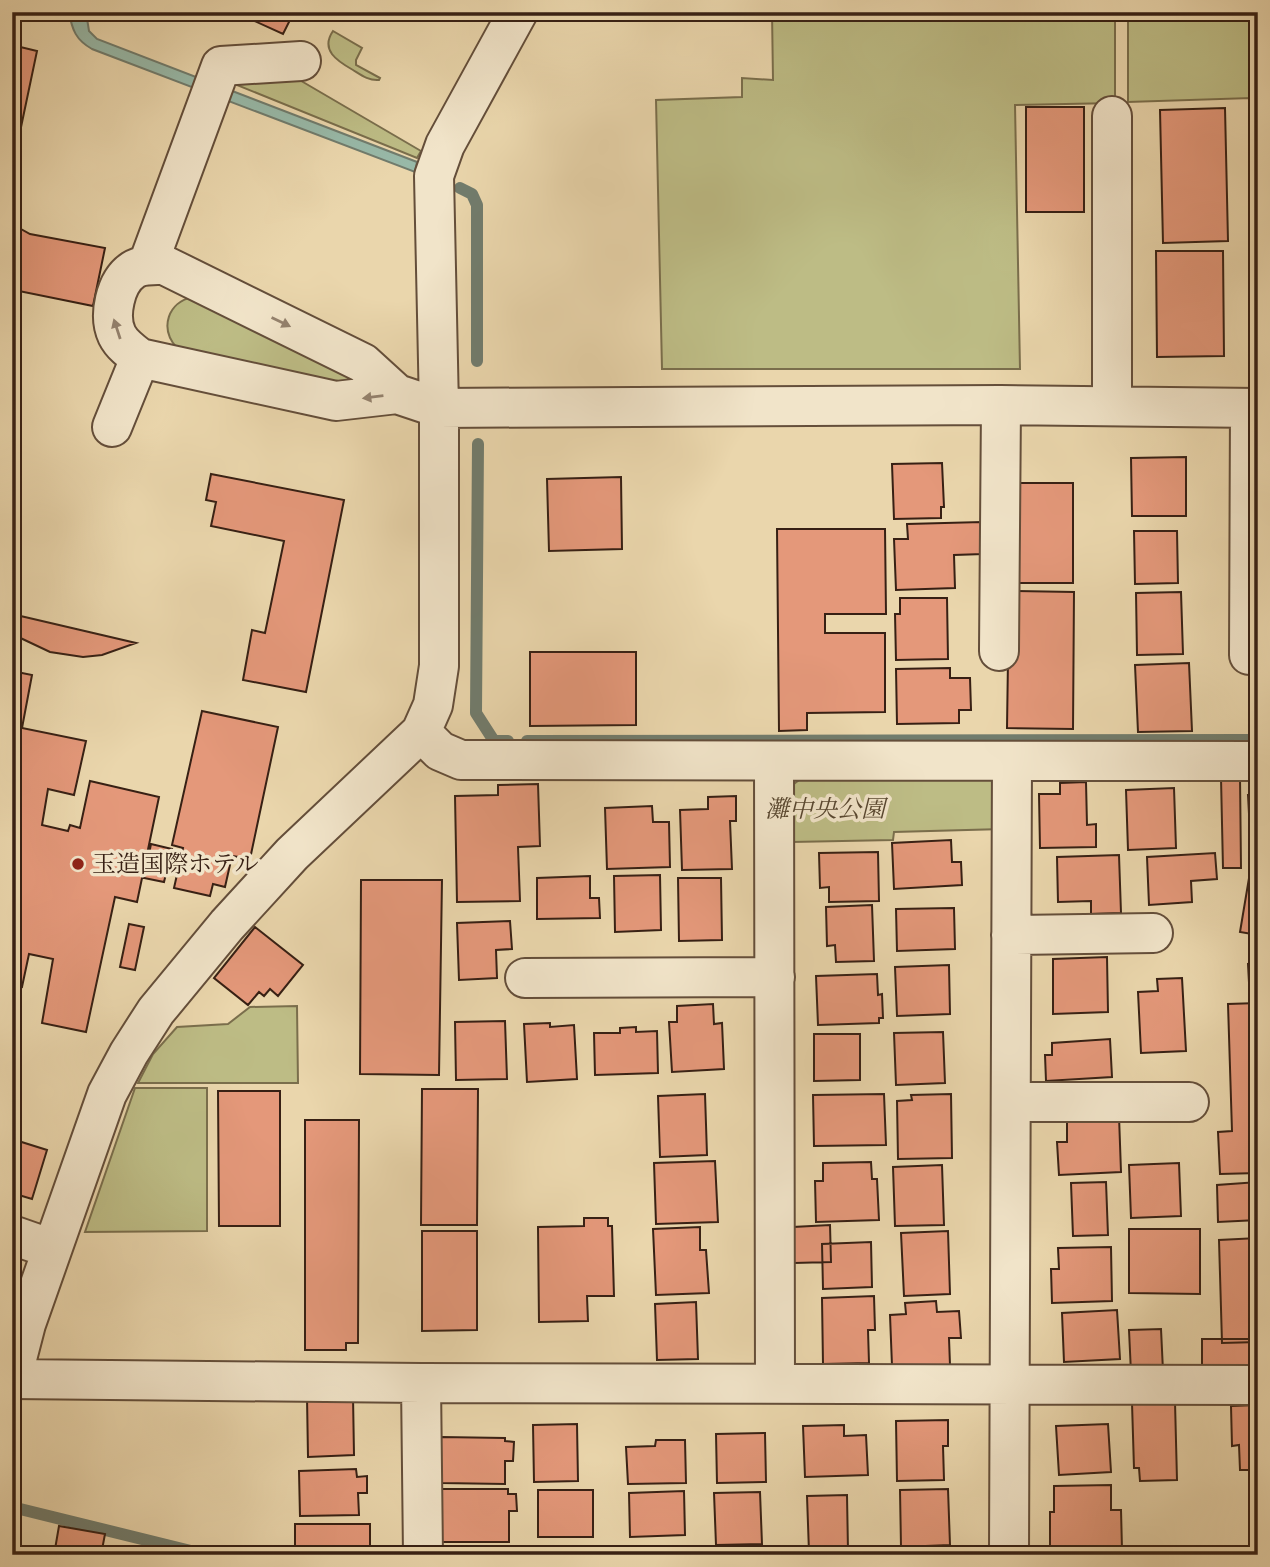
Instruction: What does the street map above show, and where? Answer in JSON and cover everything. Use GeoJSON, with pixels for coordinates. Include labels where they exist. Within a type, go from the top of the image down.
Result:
{"type":"FeatureCollection","features":[{"type":"Feature","properties":{"kind":"street"},"geometry":{"type":"LineString","coordinates":[[518,12],[445,145],[434,176],[439,408],[439,666],[433,705],[421,732],[292,854],[227,925],[156,1011],[107,1094],[26,1324],[12,1378],[421,1383],[1258,1385]]}},
{"type":"Feature","properties":{"kind":"street"},"geometry":{"type":"LineString","coordinates":[[148,264],[221,66],[301,61]]}},
{"type":"Feature","properties":{"kind":"street"},"geometry":{"type":"LineString","coordinates":[[1112,116],[1112,406]]}},
{"type":"Feature","properties":{"kind":"street"},"geometry":{"type":"LineString","coordinates":[[397,394],[336,401],[140,358],[117,335],[113,318],[115,302],[124,278],[134,269],[148,264],[164,265],[363,363],[397,394],[439,408],[1001,405],[1254,408],[1249,655]]}},
{"type":"Feature","properties":{"kind":"street"},"geometry":{"type":"LineString","coordinates":[[112,427],[140,358]]}},
{"type":"Feature","properties":{"kind":"street"},"geometry":{"type":"LineString","coordinates":[[999,651],[1001,405]]}},
{"type":"Feature","properties":{"kind":"street"},"geometry":{"type":"LineString","coordinates":[[421,732],[440,751],[461,760],[1258,761]]}},
{"type":"Feature","properties":{"kind":"street"},"geometry":{"type":"LineString","coordinates":[[1009,1555],[1012,761]]}},
{"type":"Feature","properties":{"kind":"street"},"geometry":{"type":"LineString","coordinates":[[774,762],[775,1384]]}},
{"type":"Feature","properties":{"kind":"street"},"geometry":{"type":"LineString","coordinates":[[1012,935],[1153,933]]}},
{"type":"Feature","properties":{"kind":"street"},"geometry":{"type":"LineString","coordinates":[[525,978],[775,977]]}},
{"type":"Feature","properties":{"kind":"street"},"geometry":{"type":"LineString","coordinates":[[1012,1102],[1189,1102]]}},
{"type":"Feature","properties":{"kind":"street"},"geometry":{"type":"LineString","coordinates":[[12,1235],[52,1249]]}},
{"type":"Feature","properties":{"kind":"street"},"geometry":{"type":"LineString","coordinates":[[421,1383],[423,1555]]}},
{"type":"Feature","properties":{"kind":"green space"},"geometry":{"type":"Polygon","coordinates":[[[772,12],[1115,12],[1115,103],[1015,105],[1020,369],[662,369],[656,100],[742,97],[742,78],[773,80],[772,12]]]}},
{"type":"Feature","properties":{"kind":"green space"},"geometry":{"type":"Polygon","coordinates":[[[1128,12],[1258,12],[1258,381],[1252,381],[1251,98],[1128,102],[1128,12]]]}},
{"type":"Feature","properties":{"kind":"green space"},"geometry":{"type":"Polygon","coordinates":[[[333,31],[362,48],[356,65],[380,78],[379,80],[365,77],[336,59],[328,44],[333,31]]]}},
{"type":"Feature","properties":{"kind":"green space"},"geometry":{"type":"Polygon","coordinates":[[[291,75],[421,151],[417,158],[232,83],[291,75]]]}},
{"type":"Feature","properties":{"kind":"green space"},"geometry":{"type":"Polygon","coordinates":[[[193,297],[353,370],[357,388],[177,348],[168,332],[169,317],[177,304],[193,297]]]}},
{"type":"Feature","properties":{"kind":"green space","name":"灘中央公園"},"geometry":{"type":"Polygon","coordinates":[[[989,772],[1002,787],[1003,829],[894,832],[893,840],[792,842],[790,787],[803,777],[989,772]]]}},
{"type":"Feature","properties":{"kind":"green space"},"geometry":{"type":"Polygon","coordinates":[[[297,1006],[298,1083],[138,1083],[153,1054],[177,1027],[228,1024],[250,1007],[297,1006]]]}},
{"type":"Feature","properties":{"kind":"green space"},"geometry":{"type":"Polygon","coordinates":[[[135,1088],[207,1088],[207,1231],[85,1232],[135,1088]]]}},
{"type":"Feature","properties":{"kind":"shaded area"},"geometry":{"type":"Polygon","coordinates":[[[69,12],[86,12],[89,31],[97,39],[417,162],[415,172],[92,49],[76,34],[69,12]]]}},
{"type":"Feature","properties":{"kind":"building"},"geometry":{"type":"Polygon","coordinates":[[[250,12],[294,12],[283,34],[248,18],[250,12]]]}},
{"type":"Feature","properties":{"kind":"building"},"geometry":{"type":"Polygon","coordinates":[[[12,45],[37,51],[12,170],[12,45]]]}},
{"type":"Feature","properties":{"kind":"building"},"geometry":{"type":"Polygon","coordinates":[[[1026,107],[1084,107],[1084,212],[1026,212],[1026,107]]]}},
{"type":"Feature","properties":{"kind":"building"},"geometry":{"type":"Polygon","coordinates":[[[1225,108],[1228,241],[1163,243],[1160,110],[1225,108]]]}},
{"type":"Feature","properties":{"kind":"building"},"geometry":{"type":"Polygon","coordinates":[[[12,224],[30,234],[105,248],[93,306],[19,291],[12,292],[12,224]]]}},
{"type":"Feature","properties":{"kind":"building"},"geometry":{"type":"Polygon","coordinates":[[[1156,251],[1223,251],[1224,356],[1157,357],[1156,251]]]}},
{"type":"Feature","properties":{"kind":"building"},"geometry":{"type":"Polygon","coordinates":[[[1186,457],[1186,516],[1132,516],[1131,458],[1186,457]]]}},
{"type":"Feature","properties":{"kind":"building"},"geometry":{"type":"Polygon","coordinates":[[[942,463],[944,507],[941,507],[941,518],[894,519],[892,464],[942,463]]]}},
{"type":"Feature","properties":{"kind":"building"},"geometry":{"type":"Polygon","coordinates":[[[211,474],[344,500],[306,692],[243,680],[252,630],[265,633],[284,541],[211,526],[216,502],[206,500],[211,474]]]}},
{"type":"Feature","properties":{"kind":"building"},"geometry":{"type":"Polygon","coordinates":[[[621,477],[622,549],[549,551],[547,479],[621,477]]]}},
{"type":"Feature","properties":{"kind":"building"},"geometry":{"type":"Polygon","coordinates":[[[1008,483],[1073,483],[1073,583],[1009,583],[1008,483]]]}},
{"type":"Feature","properties":{"kind":"building"},"geometry":{"type":"Polygon","coordinates":[[[982,522],[983,554],[954,555],[955,588],[896,590],[894,539],[908,539],[907,524],[982,522]]]}},
{"type":"Feature","properties":{"kind":"building"},"geometry":{"type":"Polygon","coordinates":[[[777,529],[885,529],[886,614],[825,614],[825,633],[885,633],[885,712],[807,713],[807,730],[779,731],[777,529]]]}},
{"type":"Feature","properties":{"kind":"building"},"geometry":{"type":"Polygon","coordinates":[[[1134,531],[1177,531],[1178,583],[1135,584],[1134,531]]]}},
{"type":"Feature","properties":{"kind":"building"},"geometry":{"type":"Polygon","coordinates":[[[1009,591],[1074,592],[1073,729],[1007,728],[1009,591]]]}},
{"type":"Feature","properties":{"kind":"building"},"geometry":{"type":"Polygon","coordinates":[[[1181,592],[1183,654],[1137,655],[1136,593],[1181,592]]]}},
{"type":"Feature","properties":{"kind":"building"},"geometry":{"type":"Polygon","coordinates":[[[900,598],[947,598],[948,659],[896,660],[895,614],[900,614],[900,598]]]}},
{"type":"Feature","properties":{"kind":"building"},"geometry":{"type":"Polygon","coordinates":[[[12,614],[136,643],[102,655],[83,657],[50,652],[12,634],[12,614]]]}},
{"type":"Feature","properties":{"kind":"building"},"geometry":{"type":"Polygon","coordinates":[[[530,652],[636,652],[636,725],[530,726],[530,652]]]}},
{"type":"Feature","properties":{"kind":"building"},"geometry":{"type":"Polygon","coordinates":[[[1189,663],[1192,731],[1138,732],[1135,665],[1189,663]]]}},
{"type":"Feature","properties":{"kind":"building"},"geometry":{"type":"Polygon","coordinates":[[[950,668],[950,678],[970,678],[971,710],[959,710],[959,723],[897,724],[896,669],[950,668]]]}},
{"type":"Feature","properties":{"kind":"building","name":"玉造国際ホテル"},"geometry":{"type":"Polygon","coordinates":[[[12,671],[32,675],[22,728],[86,741],[74,795],[48,789],[42,825],[68,831],[70,825],[80,828],[90,781],[159,797],[137,902],[115,897],[86,1032],[42,1023],[53,959],[29,954],[22,987],[12,984],[12,671]]]}},
{"type":"Feature","properties":{"kind":"building"},"geometry":{"type":"Polygon","coordinates":[[[202,711],[278,727],[250,859],[232,856],[225,887],[213,884],[210,896],[174,888],[183,848],[172,845],[202,711]]]}},
{"type":"Feature","properties":{"kind":"building"},"geometry":{"type":"Polygon","coordinates":[[[1240,777],[1241,868],[1223,868],[1221,778],[1240,777]]]}},
{"type":"Feature","properties":{"kind":"building"},"geometry":{"type":"Polygon","coordinates":[[[1258,777],[1258,870],[1252,870],[1248,795],[1251,795],[1250,778],[1258,777]]]}},
{"type":"Feature","properties":{"kind":"building"},"geometry":{"type":"Polygon","coordinates":[[[1086,782],[1087,825],[1096,824],[1096,847],[1040,848],[1039,794],[1060,794],[1060,783],[1086,782]]]}},
{"type":"Feature","properties":{"kind":"building"},"geometry":{"type":"Polygon","coordinates":[[[538,784],[540,846],[518,847],[520,901],[457,902],[455,796],[498,795],[498,785],[538,784]]]}},
{"type":"Feature","properties":{"kind":"building"},"geometry":{"type":"Polygon","coordinates":[[[1174,788],[1176,848],[1128,850],[1126,790],[1174,788]]]}},
{"type":"Feature","properties":{"kind":"building"},"geometry":{"type":"Polygon","coordinates":[[[736,796],[736,821],[730,821],[732,869],[682,870],[680,810],[708,809],[708,797],[736,796]]]}},
{"type":"Feature","properties":{"kind":"building"},"geometry":{"type":"Polygon","coordinates":[[[652,806],[653,822],[669,822],[670,867],[607,869],[605,808],[652,806]]]}},
{"type":"Feature","properties":{"kind":"building"},"geometry":{"type":"Polygon","coordinates":[[[951,840],[952,862],[961,862],[962,885],[894,889],[892,843],[951,840]]]}},
{"type":"Feature","properties":{"kind":"building"},"geometry":{"type":"Polygon","coordinates":[[[151,844],[172,849],[164,882],[144,878],[151,844]]]}},
{"type":"Feature","properties":{"kind":"building"},"geometry":{"type":"Polygon","coordinates":[[[878,852],[879,901],[829,902],[829,887],[820,888],[819,853],[878,852]]]}},
{"type":"Feature","properties":{"kind":"building"},"geometry":{"type":"Polygon","coordinates":[[[1215,853],[1217,879],[1191,881],[1192,902],[1149,905],[1147,857],[1215,853]]]}},
{"type":"Feature","properties":{"kind":"building"},"geometry":{"type":"Polygon","coordinates":[[[1119,855],[1121,913],[1091,914],[1091,901],[1058,902],[1057,857],[1119,855]]]}},
{"type":"Feature","properties":{"kind":"building"},"geometry":{"type":"Polygon","coordinates":[[[660,875],[661,930],[615,932],[614,876],[660,875]]]}},
{"type":"Feature","properties":{"kind":"building"},"geometry":{"type":"Polygon","coordinates":[[[590,876],[590,898],[599,898],[600,918],[537,919],[537,878],[590,876]]]}},
{"type":"Feature","properties":{"kind":"building"},"geometry":{"type":"Polygon","coordinates":[[[678,878],[721,878],[722,940],[679,941],[678,878]]]}},
{"type":"Feature","properties":{"kind":"building"},"geometry":{"type":"Polygon","coordinates":[[[1249,878],[1258,879],[1258,935],[1240,932],[1249,878]]]}},
{"type":"Feature","properties":{"kind":"building"},"geometry":{"type":"Polygon","coordinates":[[[361,880],[442,880],[439,1075],[360,1074],[361,880]]]}},
{"type":"Feature","properties":{"kind":"building"},"geometry":{"type":"Polygon","coordinates":[[[872,905],[874,961],[836,962],[835,945],[827,946],[826,907],[872,905]]]}},
{"type":"Feature","properties":{"kind":"building"},"geometry":{"type":"Polygon","coordinates":[[[954,908],[955,949],[897,951],[896,909],[954,908]]]}},
{"type":"Feature","properties":{"kind":"building"},"geometry":{"type":"Polygon","coordinates":[[[510,921],[512,949],[496,950],[497,978],[459,980],[457,923],[510,921]]]}},
{"type":"Feature","properties":{"kind":"building"},"geometry":{"type":"Polygon","coordinates":[[[129,924],[144,927],[135,970],[120,967],[129,924]]]}},
{"type":"Feature","properties":{"kind":"building"},"geometry":{"type":"Polygon","coordinates":[[[255,927],[303,965],[278,996],[270,989],[264,996],[259,992],[248,1005],[214,978],[255,927]]]}},
{"type":"Feature","properties":{"kind":"building"},"geometry":{"type":"Polygon","coordinates":[[[1107,957],[1108,1012],[1053,1014],[1053,959],[1107,957]]]}},
{"type":"Feature","properties":{"kind":"building"},"geometry":{"type":"Polygon","coordinates":[[[1258,963],[1258,1001],[1250,1001],[1248,964],[1258,963]]]}},
{"type":"Feature","properties":{"kind":"building"},"geometry":{"type":"Polygon","coordinates":[[[949,965],[950,1014],[897,1016],[895,967],[949,965]]]}},
{"type":"Feature","properties":{"kind":"building"},"geometry":{"type":"Polygon","coordinates":[[[877,974],[878,995],[882,994],[883,1018],[879,1018],[879,1023],[818,1025],[816,976],[877,974]]]}},
{"type":"Feature","properties":{"kind":"building"},"geometry":{"type":"Polygon","coordinates":[[[1182,978],[1186,1051],[1141,1053],[1138,992],[1158,991],[1157,979],[1182,978]]]}},
{"type":"Feature","properties":{"kind":"building"},"geometry":{"type":"Polygon","coordinates":[[[1258,1003],[1258,1173],[1220,1174],[1218,1132],[1232,1131],[1228,1004],[1258,1003]]]}},
{"type":"Feature","properties":{"kind":"building"},"geometry":{"type":"Polygon","coordinates":[[[713,1004],[714,1024],[722,1023],[724,1069],[672,1072],[669,1022],[677,1022],[677,1006],[713,1004]]]}},
{"type":"Feature","properties":{"kind":"building"},"geometry":{"type":"Polygon","coordinates":[[[505,1021],[507,1079],[456,1080],[455,1022],[505,1021]]]}},
{"type":"Feature","properties":{"kind":"building"},"geometry":{"type":"Polygon","coordinates":[[[550,1023],[550,1027],[574,1025],[577,1079],[527,1082],[524,1024],[550,1023]]]}},
{"type":"Feature","properties":{"kind":"building"},"geometry":{"type":"Polygon","coordinates":[[[636,1027],[636,1032],[657,1031],[658,1073],[595,1075],[594,1033],[620,1033],[620,1028],[636,1027]]]}},
{"type":"Feature","properties":{"kind":"building"},"geometry":{"type":"Polygon","coordinates":[[[943,1032],[945,1083],[896,1085],[894,1033],[943,1032]]]}},
{"type":"Feature","properties":{"kind":"building"},"geometry":{"type":"Polygon","coordinates":[[[814,1034],[860,1034],[860,1080],[814,1081],[814,1034]]]}},
{"type":"Feature","properties":{"kind":"building"},"geometry":{"type":"Polygon","coordinates":[[[1110,1039],[1112,1077],[1046,1081],[1045,1055],[1052,1055],[1052,1043],[1110,1039]]]}},
{"type":"Feature","properties":{"kind":"building"},"geometry":{"type":"Polygon","coordinates":[[[422,1089],[478,1089],[477,1225],[421,1225],[422,1089]]]}},
{"type":"Feature","properties":{"kind":"building"},"geometry":{"type":"Polygon","coordinates":[[[218,1091],[280,1091],[280,1226],[219,1226],[218,1091]]]}},
{"type":"Feature","properties":{"kind":"building"},"geometry":{"type":"Polygon","coordinates":[[[705,1094],[707,1155],[660,1157],[658,1096],[705,1094]]]}},
{"type":"Feature","properties":{"kind":"building"},"geometry":{"type":"Polygon","coordinates":[[[884,1094],[886,1145],[814,1146],[813,1095],[884,1094]]]}},
{"type":"Feature","properties":{"kind":"building"},"geometry":{"type":"Polygon","coordinates":[[[951,1094],[952,1158],[898,1159],[897,1101],[912,1100],[911,1095],[951,1094]]]}},
{"type":"Feature","properties":{"kind":"building"},"geometry":{"type":"Polygon","coordinates":[[[1119,1116],[1121,1172],[1059,1175],[1057,1142],[1067,1142],[1067,1118],[1119,1116]]]}},
{"type":"Feature","properties":{"kind":"building"},"geometry":{"type":"Polygon","coordinates":[[[305,1120],[359,1120],[358,1343],[346,1343],[346,1350],[305,1350],[305,1120]]]}},
{"type":"Feature","properties":{"kind":"building"},"geometry":{"type":"Polygon","coordinates":[[[12,1139],[47,1150],[32,1199],[12,1193],[12,1139]]]}},
{"type":"Feature","properties":{"kind":"building"},"geometry":{"type":"Polygon","coordinates":[[[715,1161],[718,1222],[656,1224],[654,1163],[715,1161]]]}},
{"type":"Feature","properties":{"kind":"building"},"geometry":{"type":"Polygon","coordinates":[[[871,1162],[872,1179],[877,1179],[879,1220],[816,1222],[815,1181],[823,1181],[823,1163],[871,1162]]]}},
{"type":"Feature","properties":{"kind":"building"},"geometry":{"type":"Polygon","coordinates":[[[1179,1163],[1181,1216],[1131,1218],[1129,1165],[1179,1163]]]}},
{"type":"Feature","properties":{"kind":"building"},"geometry":{"type":"Polygon","coordinates":[[[942,1165],[944,1225],[895,1226],[893,1167],[942,1165]]]}},
{"type":"Feature","properties":{"kind":"building"},"geometry":{"type":"Polygon","coordinates":[[[1106,1182],[1108,1235],[1073,1236],[1071,1183],[1106,1182]]]}},
{"type":"Feature","properties":{"kind":"building"},"geometry":{"type":"Polygon","coordinates":[[[1258,1182],[1258,1220],[1218,1222],[1217,1185],[1258,1182]]]}},
{"type":"Feature","properties":{"kind":"building"},"geometry":{"type":"Polygon","coordinates":[[[584,1218],[608,1218],[608,1226],[612,1226],[614,1296],[587,1296],[588,1321],[539,1322],[538,1227],[584,1226],[584,1218]]]}},
{"type":"Feature","properties":{"kind":"building"},"geometry":{"type":"Polygon","coordinates":[[[830,1225],[831,1262],[794,1263],[793,1227],[830,1225]]]}},
{"type":"Feature","properties":{"kind":"building"},"geometry":{"type":"Polygon","coordinates":[[[700,1227],[700,1250],[706,1250],[709,1293],[656,1295],[653,1229],[700,1227]]]}},
{"type":"Feature","properties":{"kind":"building"},"geometry":{"type":"Polygon","coordinates":[[[1129,1229],[1200,1229],[1200,1294],[1129,1293],[1129,1229]]]}},
{"type":"Feature","properties":{"kind":"building"},"geometry":{"type":"Polygon","coordinates":[[[422,1231],[477,1231],[477,1330],[422,1331],[422,1231]]]}},
{"type":"Feature","properties":{"kind":"building"},"geometry":{"type":"Polygon","coordinates":[[[948,1231],[950,1294],[904,1296],[901,1233],[948,1231]]]}},
{"type":"Feature","properties":{"kind":"building"},"geometry":{"type":"Polygon","coordinates":[[[1258,1238],[1258,1342],[1222,1343],[1219,1240],[1258,1238]]]}},
{"type":"Feature","properties":{"kind":"building"},"geometry":{"type":"Polygon","coordinates":[[[871,1242],[872,1287],[823,1289],[822,1244],[871,1242]]]}},
{"type":"Feature","properties":{"kind":"building"},"geometry":{"type":"Polygon","coordinates":[[[1111,1247],[1112,1301],[1052,1303],[1051,1269],[1059,1269],[1058,1248],[1111,1247]]]}},
{"type":"Feature","properties":{"kind":"building"},"geometry":{"type":"Polygon","coordinates":[[[874,1296],[875,1330],[868,1330],[869,1363],[823,1364],[822,1298],[874,1296]]]}},
{"type":"Feature","properties":{"kind":"building"},"geometry":{"type":"Polygon","coordinates":[[[936,1301],[937,1312],[959,1311],[961,1338],[949,1338],[950,1365],[892,1366],[890,1315],[906,1314],[905,1303],[936,1301]]]}},
{"type":"Feature","properties":{"kind":"building"},"geometry":{"type":"Polygon","coordinates":[[[696,1302],[698,1359],[657,1360],[655,1304],[696,1302]]]}},
{"type":"Feature","properties":{"kind":"building"},"geometry":{"type":"Polygon","coordinates":[[[1117,1310],[1120,1359],[1064,1362],[1062,1313],[1117,1310]]]}},
{"type":"Feature","properties":{"kind":"building"},"geometry":{"type":"Polygon","coordinates":[[[1161,1329],[1163,1371],[1131,1373],[1129,1330],[1161,1329]]]}},
{"type":"Feature","properties":{"kind":"building"},"geometry":{"type":"Polygon","coordinates":[[[1202,1339],[1258,1339],[1258,1380],[1202,1380],[1202,1339]]]}},
{"type":"Feature","properties":{"kind":"building"},"geometry":{"type":"Polygon","coordinates":[[[353,1396],[354,1455],[308,1457],[307,1397],[353,1396]]]}},
{"type":"Feature","properties":{"kind":"building"},"geometry":{"type":"Polygon","coordinates":[[[1175,1402],[1177,1480],[1140,1481],[1139,1468],[1134,1468],[1132,1403],[1175,1402]]]}},
{"type":"Feature","properties":{"kind":"building"},"geometry":{"type":"Polygon","coordinates":[[[1258,1405],[1258,1470],[1240,1470],[1239,1445],[1232,1446],[1231,1406],[1258,1405]]]}},
{"type":"Feature","properties":{"kind":"building"},"geometry":{"type":"Polygon","coordinates":[[[948,1420],[948,1446],[943,1446],[944,1480],[897,1481],[896,1421],[948,1420]]]}},
{"type":"Feature","properties":{"kind":"building"},"geometry":{"type":"Polygon","coordinates":[[[577,1424],[578,1481],[534,1482],[533,1425],[577,1424]]]}},
{"type":"Feature","properties":{"kind":"building"},"geometry":{"type":"Polygon","coordinates":[[[1108,1424],[1111,1472],[1059,1475],[1056,1426],[1108,1424]]]}},
{"type":"Feature","properties":{"kind":"building"},"geometry":{"type":"Polygon","coordinates":[[[844,1425],[844,1436],[866,1435],[868,1475],[805,1477],[803,1426],[844,1425]]]}},
{"type":"Feature","properties":{"kind":"building"},"geometry":{"type":"Polygon","coordinates":[[[765,1433],[766,1482],[717,1483],[716,1434],[765,1433]]]}},
{"type":"Feature","properties":{"kind":"building"},"geometry":{"type":"Polygon","coordinates":[[[441,1437],[505,1438],[505,1441],[514,1442],[513,1461],[505,1461],[505,1484],[441,1483],[441,1437]]]}},
{"type":"Feature","properties":{"kind":"building"},"geometry":{"type":"Polygon","coordinates":[[[656,1440],[685,1440],[686,1483],[628,1484],[626,1447],[655,1446],[656,1440]]]}},
{"type":"Feature","properties":{"kind":"building"},"geometry":{"type":"Polygon","coordinates":[[[356,1469],[357,1477],[367,1476],[367,1493],[358,1493],[359,1515],[300,1516],[299,1471],[356,1469]]]}},
{"type":"Feature","properties":{"kind":"building"},"geometry":{"type":"Polygon","coordinates":[[[1111,1485],[1111,1510],[1121,1510],[1122,1549],[1050,1551],[1050,1512],[1054,1512],[1054,1486],[1111,1485]]]}},
{"type":"Feature","properties":{"kind":"building"},"geometry":{"type":"Polygon","coordinates":[[[440,1489],[508,1489],[508,1494],[516,1494],[517,1511],[509,1511],[509,1542],[440,1542],[440,1489]]]}},
{"type":"Feature","properties":{"kind":"building"},"geometry":{"type":"Polygon","coordinates":[[[948,1489],[950,1545],[901,1547],[900,1490],[948,1489]]]}},
{"type":"Feature","properties":{"kind":"building"},"geometry":{"type":"Polygon","coordinates":[[[538,1490],[593,1490],[593,1537],[538,1537],[538,1490]]]}},
{"type":"Feature","properties":{"kind":"building"},"geometry":{"type":"Polygon","coordinates":[[[684,1491],[685,1535],[630,1537],[629,1493],[684,1491]]]}},
{"type":"Feature","properties":{"kind":"building"},"geometry":{"type":"Polygon","coordinates":[[[760,1492],[762,1544],[716,1545],[714,1493],[760,1492]]]}},
{"type":"Feature","properties":{"kind":"building"},"geometry":{"type":"Polygon","coordinates":[[[847,1495],[848,1551],[809,1552],[807,1496],[847,1495]]]}},
{"type":"Feature","properties":{"kind":"building"},"geometry":{"type":"Polygon","coordinates":[[[295,1524],[370,1524],[370,1546],[364,1547],[364,1555],[295,1555],[295,1524]]]}},
{"type":"Feature","properties":{"kind":"building"},"geometry":{"type":"Polygon","coordinates":[[[59,1526],[105,1534],[101,1555],[54,1555],[59,1526]]]}},
{"type":"Feature","properties":{"kind":"waterway"},"geometry":{"type":"LineString","coordinates":[[460,188],[472,194],[477,205],[477,361]]}},
{"type":"Feature","properties":{"kind":"waterway"},"geometry":{"type":"LineString","coordinates":[[478,444],[476,713],[494,741],[508,741]]}},
{"type":"Feature","properties":{"kind":"waterway"},"geometry":{"type":"LineString","coordinates":[[527,741],[1258,740]]}},
{"type":"Feature","properties":{"kind":"waterway"},"geometry":{"type":"LineString","coordinates":[[12,1507],[207,1555]]}},
{"type":"Feature","properties":{"kind":"place","name":"玉造国際ホテル"},"geometry":{"type":"Point","coordinates":[78,864]}}]}
